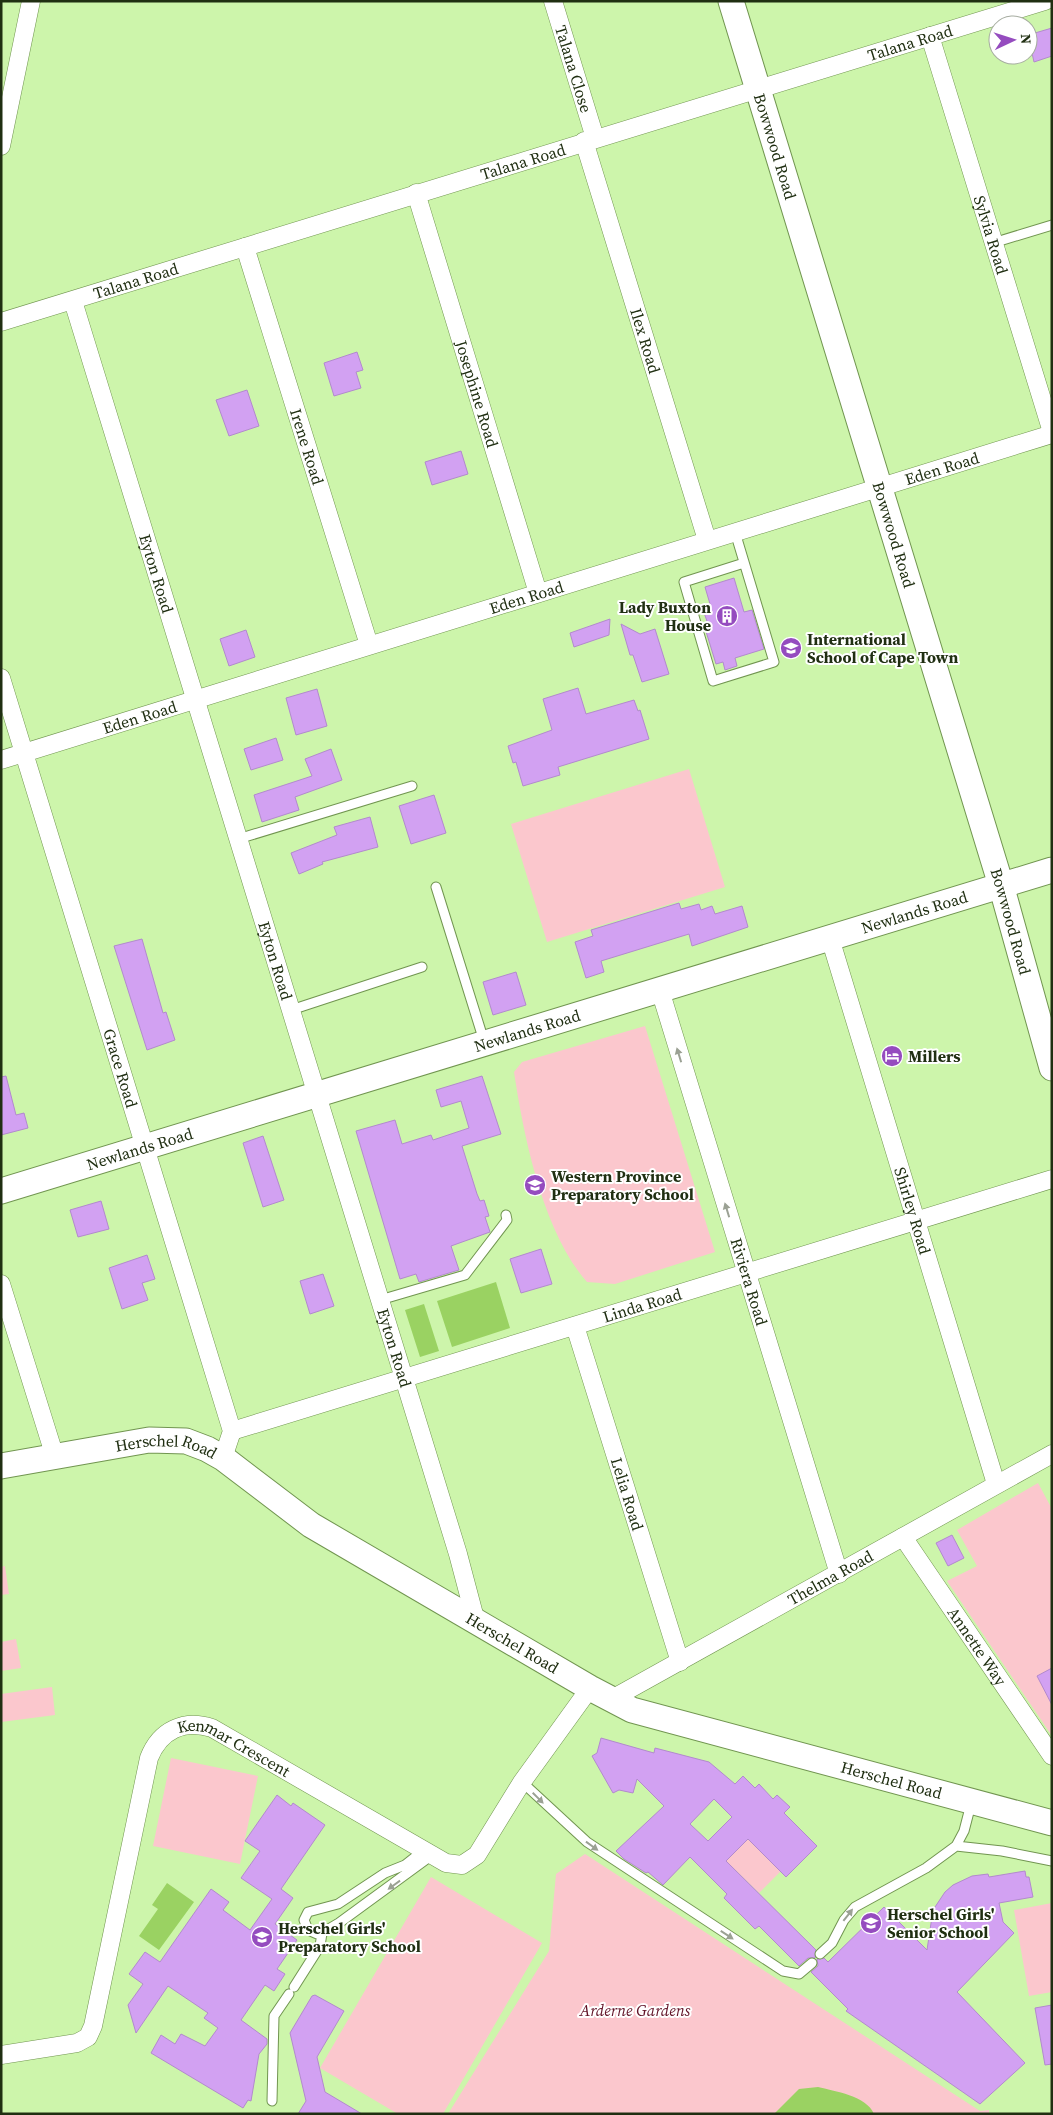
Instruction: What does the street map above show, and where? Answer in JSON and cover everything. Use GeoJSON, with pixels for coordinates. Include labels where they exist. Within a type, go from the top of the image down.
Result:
{"type":"FeatureCollection","features":[{"type":"Feature","properties":{"kind":"street"},"geometry":{"type":"LineString","coordinates":[[1,146],[31,1]]}},
{"type":"Feature","properties":{"kind":"street","name":"Talana Close"},"geometry":{"type":"LineString","coordinates":[[553,1],[590,140]]}},
{"type":"Feature","properties":{"kind":"street","name":"Bowwood Road"},"geometry":{"type":"LineString","coordinates":[[730,1],[1001,885],[1052,1068]]}},
{"type":"Feature","properties":{"kind":"street","name":"Talana Road"},"geometry":{"type":"LineString","coordinates":[[2,322],[1045,1]]}},
{"type":"Feature","properties":{"kind":"street","name":"Sylvia Road"},"geometry":{"type":"LineString","coordinates":[[930,36],[1052,433]]}},
{"type":"Feature","properties":{"kind":"street","name":"Ilex Road"},"geometry":{"type":"LineString","coordinates":[[590,140],[707,540]]}},
{"type":"Feature","properties":{"kind":"street","name":"Josephine Road"},"geometry":{"type":"LineString","coordinates":[[416,194],[538,593]]}},
{"type":"Feature","properties":{"kind":"street","name":"Irene Road"},"geometry":{"type":"LineString","coordinates":[[245,247],[369,645]]}},
{"type":"Feature","properties":{"kind":"street","name":"Eyton Road"},"geometry":{"type":"LineString","coordinates":[[73,301],[405,1379],[458,1554],[476,1622]]}},
{"type":"Feature","properties":{"kind":"street","name":"Eden Road"},"geometry":{"type":"LineString","coordinates":[[1,760],[1052,433]]}},
{"type":"Feature","properties":{"kind":"street","name":"Grace Road"},"geometry":{"type":"LineString","coordinates":[[1,678],[232,1431]]}},
{"type":"Feature","properties":{"kind":"street","name":"Newlands Road"},"geometry":{"type":"LineString","coordinates":[[1,1191],[1052,870]]}},
{"type":"Feature","properties":{"kind":"street","name":"Shirley Road"},"geometry":{"type":"LineString","coordinates":[[830,938],[996,1484]]}},
{"type":"Feature","properties":{"kind":"street","name":"Riviera Road"},"geometry":{"type":"LineString","coordinates":[[660,990],[838,1574]]}},
{"type":"Feature","properties":{"kind":"street","name":"Linda Road"},"geometry":{"type":"LineString","coordinates":[[232,1431],[1052,1179]]}},
{"type":"Feature","properties":{"kind":"street"},"geometry":{"type":"LineString","coordinates":[[1,1284],[55,1458]]}},
{"type":"Feature","properties":{"kind":"street","name":"Lelia Road"},"geometry":{"type":"LineString","coordinates":[[575,1326],[680,1662]]}},
{"type":"Feature","properties":{"kind":"street"},"geometry":{"type":"LineString","coordinates":[[224,1458],[232,1431]]}},
{"type":"Feature","properties":{"kind":"street","name":"Herschel Road"},"geometry":{"type":"LineString","coordinates":[[1,1466],[126,1444],[165,1440],[193,1443],[224,1458],[311,1525],[600,1694],[632,1710],[1052,1823]]}},
{"type":"Feature","properties":{"kind":"street","name":"Thelma Road"},"geometry":{"type":"LineString","coordinates":[[600,1694],[680,1662],[1052,1454]]}},
{"type":"Feature","properties":{"kind":"street","name":"Annette Way"},"geometry":{"type":"LineString","coordinates":[[903,1537],[1052,1756]]}},
{"type":"Feature","properties":{"kind":"street","name":"Kenmar Crescent"},"geometry":{"type":"LineString","coordinates":[[1,2055],[77,2043],[88,2037],[93,2026],[149,1758],[158,1741],[172,1729],[192,1724],[212,1728],[428,1853],[455,1866],[469,1863],[477,1855],[522,1782],[600,1694]]}},
{"type":"Feature","properties":{"kind":"lane"},"geometry":{"type":"LineString","coordinates":[[993,243],[1052,225]]}},
{"type":"Feature","properties":{"kind":"lane"},"geometry":{"type":"LineString","coordinates":[[735,532],[774,662],[713,681],[684,582],[744,563]]}},
{"type":"Feature","properties":{"kind":"lane"},"geometry":{"type":"LineString","coordinates":[[238,838],[412,786]]}},
{"type":"Feature","properties":{"kind":"lane"},"geometry":{"type":"LineString","coordinates":[[436,886],[485,1043]]}},
{"type":"Feature","properties":{"kind":"lane"},"geometry":{"type":"LineString","coordinates":[[291,1010],[422,968]]}},
{"type":"Feature","properties":{"kind":"lane"},"geometry":{"type":"LineString","coordinates":[[380,1300],[465,1274],[507,1220],[506,1215]]}},
{"type":"Feature","properties":{"kind":"lane"},"geometry":{"type":"LineString","coordinates":[[522,1782],[593,1847],[782,1971],[799,1974],[812,1963]]}},
{"type":"Feature","properties":{"kind":"lane"},"geometry":{"type":"LineString","coordinates":[[820,1954],[832,1943],[844,1920],[855,1907],[926,1868],[956,1846],[964,1832],[972,1801]]}},
{"type":"Feature","properties":{"kind":"lane"},"geometry":{"type":"LineString","coordinates":[[956,1846],[1002,1851],[1052,1862]]}},
{"type":"Feature","properties":{"kind":"lane"},"geometry":{"type":"LineString","coordinates":[[428,1853],[353,1914],[322,1933],[317,1934],[308,1930],[304,1920],[308,1912],[338,1904],[385,1873],[428,1853]]}},
{"type":"Feature","properties":{"kind":"lane"},"geometry":{"type":"LineString","coordinates":[[272,2101],[274,2016],[320,1946],[322,1933]]}},
{"type":"Feature","properties":{"kind":"green space"},"geometry":{"type":"Polygon","coordinates":[[[689,769],[725,887],[547,942],[511,824],[689,769]]]}},
{"type":"Feature","properties":{"kind":"green space"},"geometry":{"type":"Polygon","coordinates":[[[645,1026],[715,1252],[615,1284],[587,1282],[558,1237],[547,1211],[523,1126],[514,1072],[522,1062],[645,1026]]]}},
{"type":"Feature","properties":{"kind":"green space"},"geometry":{"type":"Polygon","coordinates":[[[1038,1483],[1052,1509],[1052,1736],[947,1581],[977,1566],[957,1530],[1038,1483]]]}},
{"type":"Feature","properties":{"kind":"green space"},"geometry":{"type":"Polygon","coordinates":[[[5,1566],[9,1594],[1,1595],[1,1567],[5,1566]]]}},
{"type":"Feature","properties":{"kind":"green space"},"geometry":{"type":"Polygon","coordinates":[[[16,1639],[21,1668],[1,1671],[1,1642],[16,1639]]]}},
{"type":"Feature","properties":{"kind":"green space"},"geometry":{"type":"Polygon","coordinates":[[[52,1687],[55,1715],[1,1722],[1,1694],[52,1687]]]}},
{"type":"Feature","properties":{"kind":"green space"},"geometry":{"type":"Polygon","coordinates":[[[171,1758],[258,1776],[240,1864],[153,1846],[171,1758]]]}},
{"type":"Feature","properties":{"kind":"green space"},"geometry":{"type":"Polygon","coordinates":[[[748,1839],[781,1871],[759,1893],[726,1861],[748,1839]]]}},
{"type":"Feature","properties":{"kind":"green space","name":"Arderne Gardens"},"geometry":{"type":"Polygon","coordinates":[[[585,1854],[980,2111],[989,2110],[989,2114],[448,2114],[549,1951],[556,1874],[585,1854]]]}},
{"type":"Feature","properties":{"kind":"green space"},"geometry":{"type":"Polygon","coordinates":[[[431,1877],[542,1943],[443,2114],[398,2114],[320,2068],[431,1877]]]}},
{"type":"Feature","properties":{"kind":"green space"},"geometry":{"type":"Polygon","coordinates":[[[1052,1903],[1052,1992],[1029,1996],[1014,1910],[1052,1903]]]}},
{"type":"Feature","properties":{"kind":"shaded area"},"geometry":{"type":"Polygon","coordinates":[[[496,1282],[510,1328],[452,1347],[437,1301],[496,1282]]]}},
{"type":"Feature","properties":{"kind":"shaded area"},"geometry":{"type":"Polygon","coordinates":[[[424,1304],[439,1351],[420,1357],[405,1310],[424,1304]]]}},
{"type":"Feature","properties":{"kind":"shaded area"},"geometry":{"type":"Polygon","coordinates":[[[167,1883],[194,1902],[159,1950],[139,1936],[158,1909],[152,1905],[167,1883]]]}},
{"type":"Feature","properties":{"kind":"shaded area"},"geometry":{"type":"Polygon","coordinates":[[[818,2087],[849,2095],[865,2103],[874,2114],[774,2114],[799,2089],[818,2087]]]}},
{"type":"Feature","properties":{"kind":"building"},"geometry":{"type":"Polygon","coordinates":[[[1052,28],[1052,56],[1038,61],[1038,32],[1052,28]]]}},
{"type":"Feature","properties":{"kind":"building"},"geometry":{"type":"Polygon","coordinates":[[[357,352],[363,370],[356,372],[361,388],[334,396],[324,363],[357,352]]]}},
{"type":"Feature","properties":{"kind":"building"},"geometry":{"type":"Polygon","coordinates":[[[247,390],[259,426],[229,436],[216,400],[247,390]]]}},
{"type":"Feature","properties":{"kind":"building"},"geometry":{"type":"Polygon","coordinates":[[[461,451],[468,474],[432,485],[425,462],[461,451]]]}},
{"type":"Feature","properties":{"kind":"building","name":"Lady Buxton House"},"geometry":{"type":"Polygon","coordinates":[[[734,578],[744,612],[752,610],[764,649],[735,658],[737,666],[725,670],[723,662],[716,664],[704,625],[708,624],[702,607],[710,604],[705,587],[734,578]]]}},
{"type":"Feature","properties":{"kind":"building"},"geometry":{"type":"Polygon","coordinates":[[[610,619],[609,635],[574,647],[570,633],[610,619]]]}},
{"type":"Feature","properties":{"kind":"building"},"geometry":{"type":"Polygon","coordinates":[[[621,624],[640,634],[655,629],[669,674],[642,682],[633,655],[630,655],[621,624]]]}},
{"type":"Feature","properties":{"kind":"building"},"geometry":{"type":"Polygon","coordinates":[[[246,630],[255,657],[229,666],[220,639],[246,630]]]}},
{"type":"Feature","properties":{"kind":"building"},"geometry":{"type":"Polygon","coordinates":[[[578,688],[586,714],[634,700],[638,711],[640,710],[649,739],[558,767],[560,775],[523,786],[516,762],[513,763],[508,746],[552,730],[543,699],[578,688]]]}},
{"type":"Feature","properties":{"kind":"building"},"geometry":{"type":"Polygon","coordinates":[[[317,689],[327,726],[296,735],[286,698],[317,689]]]}},
{"type":"Feature","properties":{"kind":"building"},"geometry":{"type":"Polygon","coordinates":[[[276,738],[283,760],[251,770],[244,749],[276,738]]]}},
{"type":"Feature","properties":{"kind":"building"},"geometry":{"type":"Polygon","coordinates":[[[331,749],[342,780],[295,797],[299,810],[262,822],[254,795],[312,776],[305,759],[331,749]]]}},
{"type":"Feature","properties":{"kind":"building"},"geometry":{"type":"Polygon","coordinates":[[[434,795],[446,833],[411,844],[399,806],[434,795]]]}},
{"type":"Feature","properties":{"kind":"building"},"geometry":{"type":"Polygon","coordinates":[[[370,817],[378,847],[322,862],[323,864],[299,874],[291,853],[337,835],[334,827],[370,817]]]}},
{"type":"Feature","properties":{"kind":"building"},"geometry":{"type":"Polygon","coordinates":[[[679,903],[681,909],[699,904],[701,910],[712,906],[715,914],[742,906],[748,927],[692,946],[689,934],[601,961],[604,972],[586,978],[575,942],[593,936],[591,930],[679,903]]]}},
{"type":"Feature","properties":{"kind":"building"},"geometry":{"type":"Polygon","coordinates":[[[142,939],[163,1013],[166,1012],[175,1040],[147,1050],[114,946],[142,939]]]}},
{"type":"Feature","properties":{"kind":"building"},"geometry":{"type":"Polygon","coordinates":[[[516,972],[526,1005],[493,1015],[483,982],[516,972]]]}},
{"type":"Feature","properties":{"kind":"building"},"geometry":{"type":"Polygon","coordinates":[[[6,1076],[16,1115],[24,1113],[28,1128],[1,1135],[1,1077],[6,1076]]]}},
{"type":"Feature","properties":{"kind":"building"},"geometry":{"type":"Polygon","coordinates":[[[482,1076],[501,1134],[462,1146],[477,1194],[480,1201],[484,1200],[489,1216],[485,1217],[490,1232],[451,1246],[459,1270],[419,1282],[416,1274],[400,1279],[356,1131],[395,1120],[402,1144],[431,1135],[433,1140],[469,1128],[461,1101],[441,1107],[436,1090],[482,1076]]]}},
{"type":"Feature","properties":{"kind":"building"},"geometry":{"type":"Polygon","coordinates":[[[263,1136],[284,1200],[263,1207],[243,1143],[263,1136]]]}},
{"type":"Feature","properties":{"kind":"building"},"geometry":{"type":"Polygon","coordinates":[[[101,1201],[109,1229],[78,1237],[70,1210],[101,1201]]]}},
{"type":"Feature","properties":{"kind":"building"},"geometry":{"type":"Polygon","coordinates":[[[541,1249],[552,1284],[521,1293],[510,1259],[541,1249]]]}},
{"type":"Feature","properties":{"kind":"building"},"geometry":{"type":"Polygon","coordinates":[[[147,1255],[155,1279],[142,1283],[148,1300],[122,1309],[109,1268],[147,1255]]]}},
{"type":"Feature","properties":{"kind":"building"},"geometry":{"type":"Polygon","coordinates":[[[323,1274],[334,1306],[310,1314],[300,1281],[323,1274]]]}},
{"type":"Feature","properties":{"kind":"building"},"geometry":{"type":"Polygon","coordinates":[[[952,1535],[964,1558],[948,1566],[936,1543],[952,1535]]]}},
{"type":"Feature","properties":{"kind":"building"},"geometry":{"type":"Polygon","coordinates":[[[1052,1668],[1052,1705],[1037,1676],[1052,1668]]]}},
{"type":"Feature","properties":{"kind":"building"},"geometry":{"type":"Polygon","coordinates":[[[601,1738],[654,1753],[655,1748],[709,1762],[735,1784],[743,1776],[755,1788],[759,1784],[773,1799],[777,1795],[790,1807],[784,1813],[817,1846],[786,1877],[748,1839],[726,1861],[816,1950],[815,1958],[808,1958],[799,1966],[759,1926],[755,1929],[724,1898],[727,1894],[690,1857],[663,1885],[648,1872],[646,1873],[624,1859],[616,1851],[664,1806],[637,1779],[633,1793],[619,1790],[613,1793],[592,1756],[597,1753],[601,1738]],[[714,1799],[690,1824],[708,1841],[732,1817],[714,1799]]]}},
{"type":"Feature","properties":{"kind":"building"},"geometry":{"type":"Polygon","coordinates":[[[277,1795],[291,1806],[293,1803],[325,1825],[281,1889],[293,1898],[275,1924],[297,1940],[277,1969],[285,1974],[274,1991],[265,1985],[241,2020],[267,2039],[267,2044],[259,2054],[251,2101],[248,2100],[243,2108],[151,2053],[161,2035],[175,2044],[181,2034],[205,2046],[218,2028],[204,2018],[208,2013],[168,1986],[136,2033],[128,2005],[143,1984],[129,1974],[145,1952],[160,1962],[211,1889],[229,1902],[223,1910],[250,1930],[272,1899],[241,1878],[260,1851],[245,1841],[277,1795]]]}},
{"type":"Feature","properties":{"kind":"building"},"geometry":{"type":"Polygon","coordinates":[[[1025,1871],[1026,1877],[1029,1877],[1033,1897],[999,1903],[1003,1922],[1014,1933],[957,1992],[1025,2063],[980,2104],[846,2011],[848,2009],[811,1972],[818,1966],[817,1959],[824,1958],[828,1962],[884,1907],[927,1950],[933,1910],[945,1892],[953,1885],[972,1876],[988,1874],[989,1877],[1025,1871]]]}},
{"type":"Feature","properties":{"kind":"building"},"geometry":{"type":"Polygon","coordinates":[[[315,1995],[344,2011],[317,2057],[325,2092],[362,2114],[298,2114],[306,2101],[290,2033],[312,1996],[315,1995]]]}},
{"type":"Feature","properties":{"kind":"building"},"geometry":{"type":"Polygon","coordinates":[[[1052,2005],[1052,2064],[1045,2065],[1035,2008],[1052,2005]]]}},
{"type":"Feature","properties":{"kind":"place","name":"Lady Buxton House"},"geometry":{"type":"Point","coordinates":[727,616]}},
{"type":"Feature","properties":{"kind":"place","name":"International School of Cape Town"},"geometry":{"type":"Point","coordinates":[791,648]}},
{"type":"Feature","properties":{"kind":"place","name":"Millers"},"geometry":{"type":"Point","coordinates":[892,1056]}},
{"type":"Feature","properties":{"kind":"place","name":"Western Province Preparatory School"},"geometry":{"type":"Point","coordinates":[535,1185]}},
{"type":"Feature","properties":{"kind":"place","name":"Herschel Girls' Senior School"},"geometry":{"type":"Point","coordinates":[871,1923]}},
{"type":"Feature","properties":{"kind":"place","name":"Herschel Girls' Preparatory School"},"geometry":{"type":"Point","coordinates":[262,1937]}}]}
